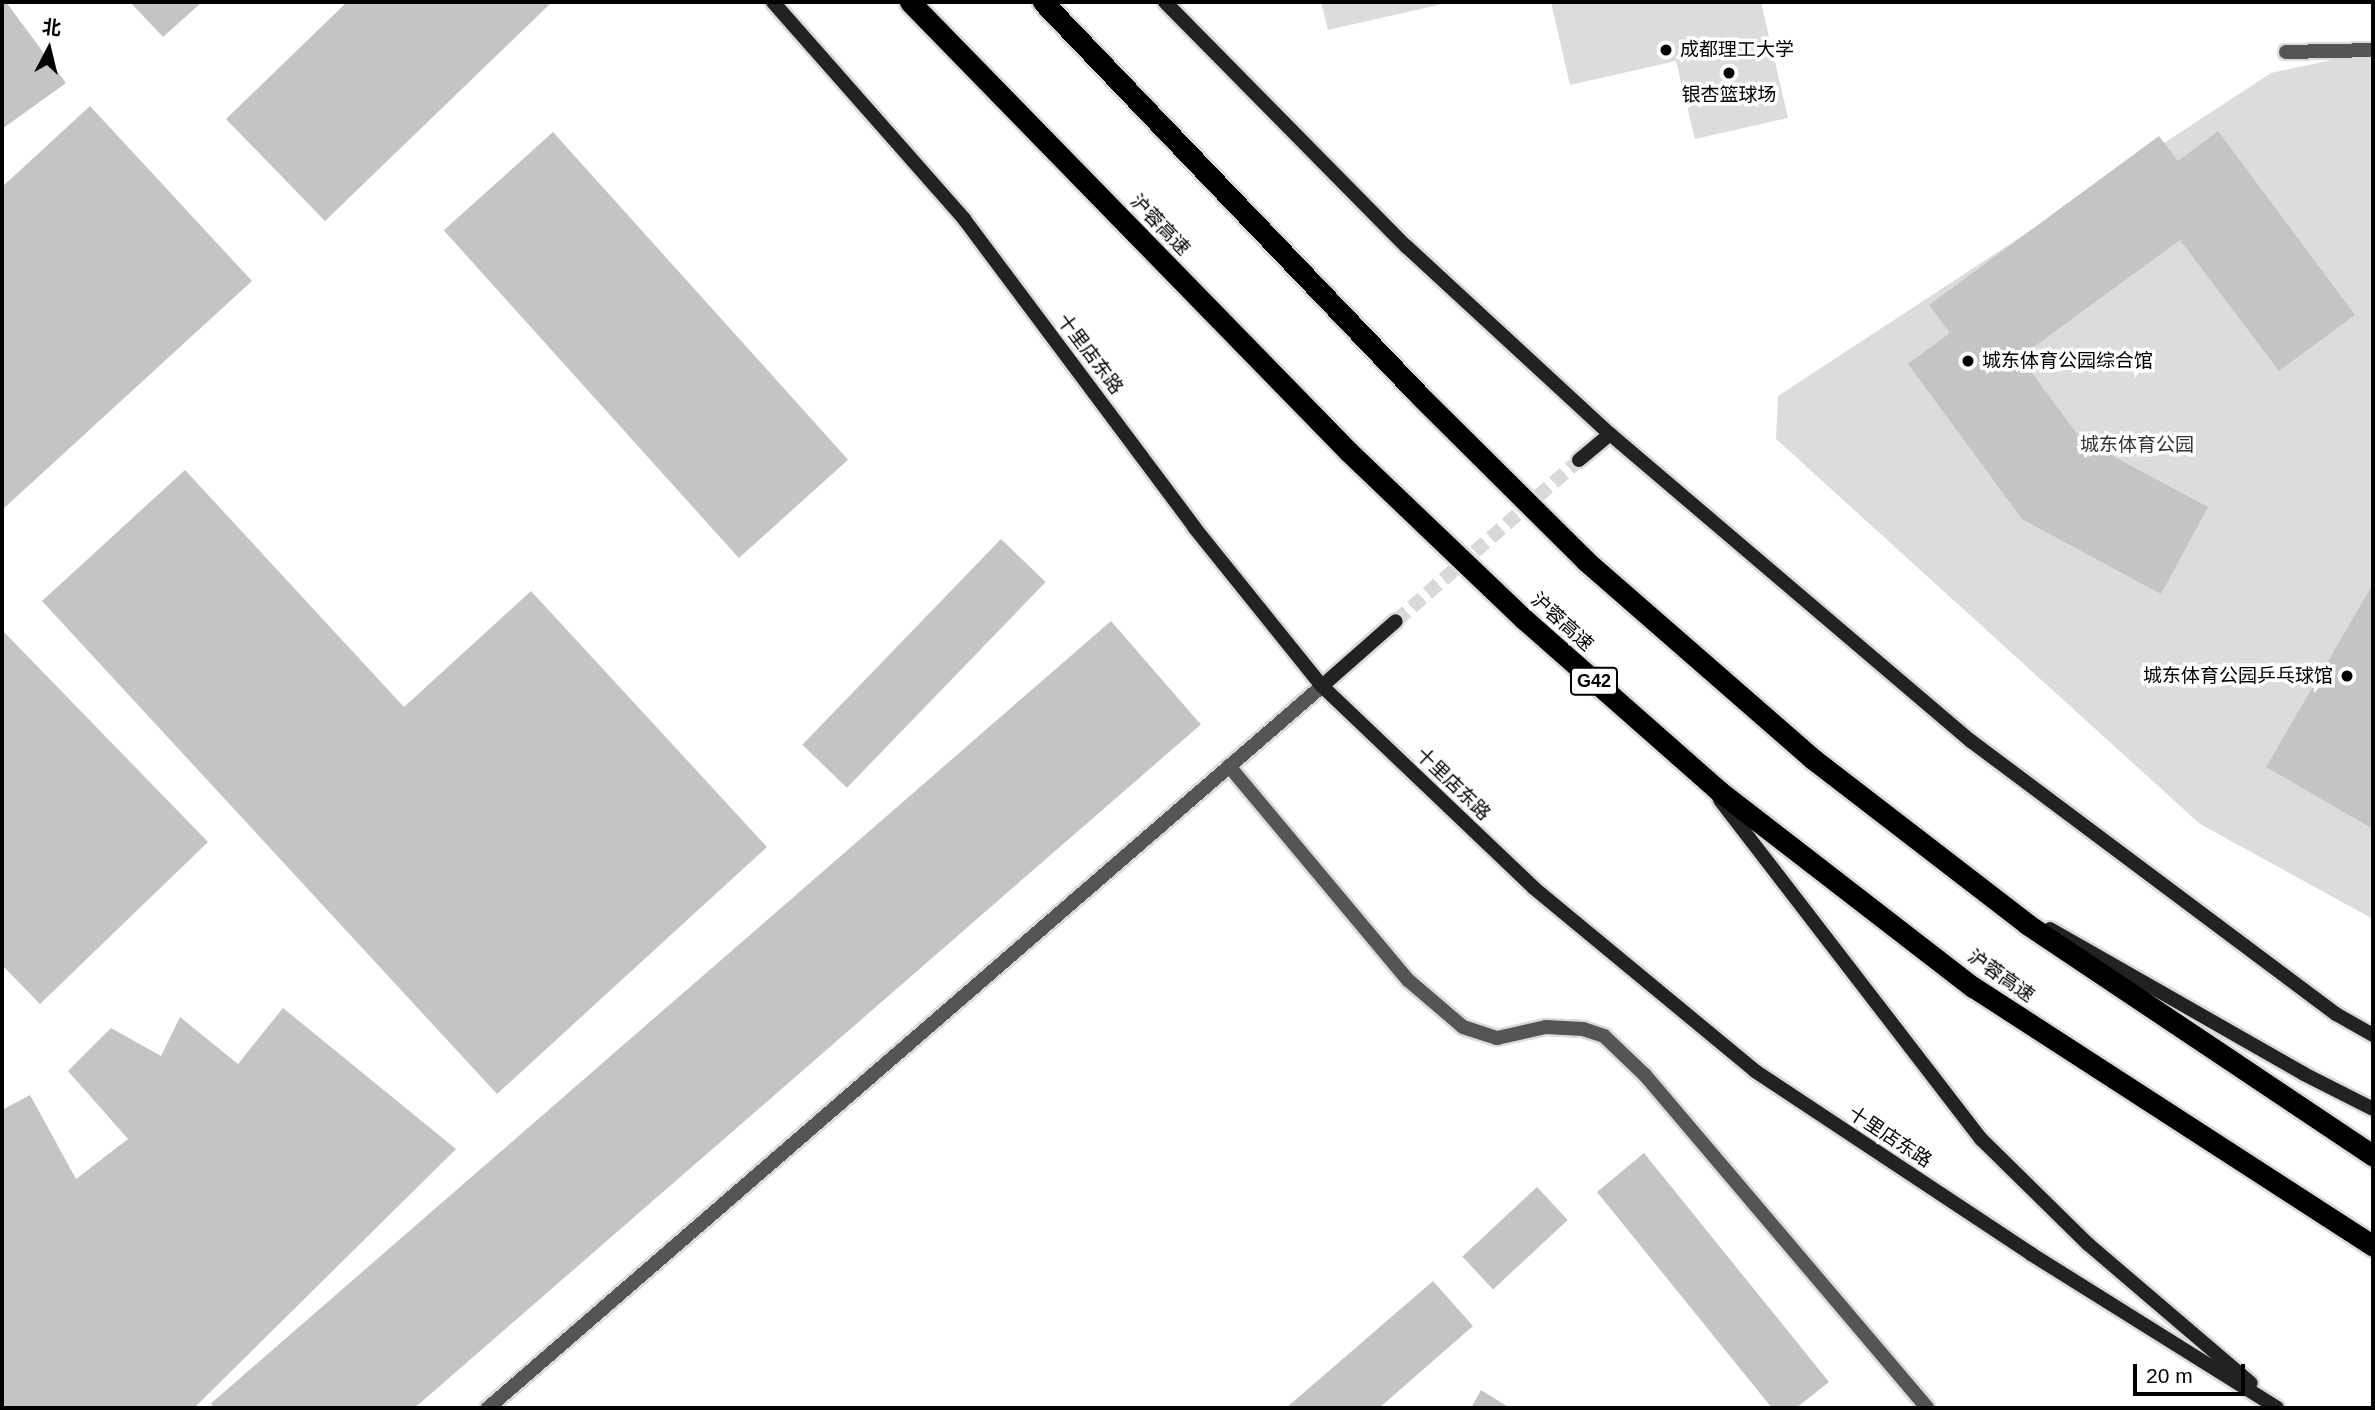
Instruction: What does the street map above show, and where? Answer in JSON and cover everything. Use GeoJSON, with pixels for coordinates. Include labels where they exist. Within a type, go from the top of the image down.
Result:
{"type":"FeatureCollection","features":[{"type":"Feature","properties":{"kind":"highway","name":"沪蓉高速"},"geometry":{"type":"LineString","coordinates":[[910,2],[1349,452],[1524,619],[1703,777],[1973,987],[2373,1246]]}},
{"type":"Feature","properties":{"kind":"highway"},"geometry":{"type":"LineString","coordinates":[[1043,2],[1410,386],[1586,561],[1813,759],[1981,889],[2151,1010],[2373,1156]]}},
{"type":"Feature","properties":{"kind":"street","name":"十里店东路"},"geometry":{"type":"LineString","coordinates":[[773,2],[964,219],[1195,527],[1322,686],[1534,888],[1755,1071],[2031,1254],[2279,1408]]}},
{"type":"Feature","properties":{"kind":"street"},"geometry":{"type":"LineString","coordinates":[[1166,2],[1407,247],[1610,434],[1971,741],[2336,1014],[2373,1035]]}},
{"type":"Feature","properties":{"kind":"street"},"geometry":{"type":"LineString","coordinates":[[2286,52],[2373,50]]}},
{"type":"Feature","properties":{"kind":"street"},"geometry":{"type":"LineString","coordinates":[[1579,460],[1610,434]]}},
{"type":"Feature","properties":{"kind":"street"},"geometry":{"type":"LineString","coordinates":[[488,1408],[1396,621]]}},
{"type":"Feature","properties":{"kind":"street"},"geometry":{"type":"LineString","coordinates":[[1229,766],[1408,980],[1463,1027],[1497,1038],[1546,1027],[1583,1029],[1604,1036],[1645,1076],[1927,1408]]}},
{"type":"Feature","properties":{"kind":"street"},"geometry":{"type":"LineString","coordinates":[[1703,777],[1981,1139],[2088,1244],[2279,1408]]}},
{"type":"Feature","properties":{"kind":"street"},"geometry":{"type":"LineString","coordinates":[[1981,889],[2304,1074],[2373,1108]]}},
{"type":"Feature","properties":{"kind":"green space"},"geometry":{"type":"Polygon","coordinates":[[[1321,2],[1451,2],[1328,30],[1321,2]]]}},
{"type":"Feature","properties":{"kind":"green space","name":"银杏篮球场"},"geometry":{"type":"Polygon","coordinates":[[[1551,2],[1761,2],[1788,118],[1695,139],[1676,61],[1570,85],[1551,2]]]}},
{"type":"Feature","properties":{"kind":"green space","name":"城东体育公园"},"geometry":{"type":"Polygon","coordinates":[[[2373,51],[2373,919],[2200,824],[1776,439],[1778,396],[2271,73],[2373,51]]]}},
{"type":"Feature","properties":{"kind":"building"},"geometry":{"type":"Polygon","coordinates":[[[2,2],[6,2],[66,83],[2,129],[2,2]]]}},
{"type":"Feature","properties":{"kind":"building"},"geometry":{"type":"Polygon","coordinates":[[[130,2],[202,2],[163,37],[130,2]]]}},
{"type":"Feature","properties":{"kind":"building"},"geometry":{"type":"Polygon","coordinates":[[[347,2],[552,2],[325,221],[226,119],[347,2]]]}},
{"type":"Feature","properties":{"kind":"building"},"geometry":{"type":"Polygon","coordinates":[[[90,106],[252,281],[2,510],[2,187],[90,106]]]}},
{"type":"Feature","properties":{"kind":"building","name":"城东体育公园综合馆"},"geometry":{"type":"Polygon","coordinates":[[[2218,131],[2355,315],[2279,371],[2180,240],[2020,357],[2081,439],[2208,507],[2161,594],[2022,519],[1908,364],[1950,333],[1929,305],[2159,136],[2178,161],[2218,131]]]}},
{"type":"Feature","properties":{"kind":"building"},"geometry":{"type":"Polygon","coordinates":[[[553,132],[848,460],[739,558],[444,230],[553,132]]]}},
{"type":"Feature","properties":{"kind":"building"},"geometry":{"type":"Polygon","coordinates":[[[185,470],[404,707],[531,591],[767,847],[497,1094],[42,601],[185,470]]]}},
{"type":"Feature","properties":{"kind":"building"},"geometry":{"type":"Polygon","coordinates":[[[1001,539],[1046,582],[847,788],[802,745],[1001,539]]]}},
{"type":"Feature","properties":{"kind":"building","name":"城东体育公园乒乓球馆"},"geometry":{"type":"Polygon","coordinates":[[[2373,584],[2373,829],[2266,767],[2373,584]]]}},
{"type":"Feature","properties":{"kind":"building"},"geometry":{"type":"Polygon","coordinates":[[[1111,621],[1201,724],[414,1408],[214,1408],[211,1404],[1111,621]]]}},
{"type":"Feature","properties":{"kind":"building"},"geometry":{"type":"Polygon","coordinates":[[[2,630],[208,842],[40,1004],[2,965],[2,630]]]}},
{"type":"Feature","properties":{"kind":"building"},"geometry":{"type":"Polygon","coordinates":[[[283,1008],[456,1149],[194,1408],[2,1408],[2,1110],[30,1095],[76,1179],[128,1139],[68,1071],[111,1028],[161,1056],[180,1017],[238,1064],[283,1008]]]}},
{"type":"Feature","properties":{"kind":"building"},"geometry":{"type":"Polygon","coordinates":[[[1644,1153],[1829,1382],[1796,1408],[1772,1408],[1597,1192],[1644,1153]]]}},
{"type":"Feature","properties":{"kind":"building"},"geometry":{"type":"Polygon","coordinates":[[[1537,1187],[1568,1220],[1493,1289],[1462,1257],[1537,1187]]]}},
{"type":"Feature","properties":{"kind":"building"},"geometry":{"type":"Polygon","coordinates":[[[1433,1281],[1473,1326],[1379,1408],[1286,1408],[1433,1281]]]}},
{"type":"Feature","properties":{"kind":"building"},"geometry":{"type":"Polygon","coordinates":[[[1481,1390],[1510,1408],[1471,1408],[1481,1390]]]}},
{"type":"Feature","properties":{"kind":"tunnel"},"geometry":{"type":"LineString","coordinates":[[1396,621],[1579,460]]}},
{"type":"Feature","properties":{"kind":"place","name":"成都理工大学"},"geometry":{"type":"Point","coordinates":[1666,50]}},
{"type":"Feature","properties":{"kind":"place","name":"银杏篮球场"},"geometry":{"type":"Point","coordinates":[1729,73]}},
{"type":"Feature","properties":{"kind":"place","name":"城东体育公园综合馆"},"geometry":{"type":"Point","coordinates":[1968,361]}},
{"type":"Feature","properties":{"kind":"place","name":"城东体育公园乒乓球馆"},"geometry":{"type":"Point","coordinates":[2347,676]}}]}
